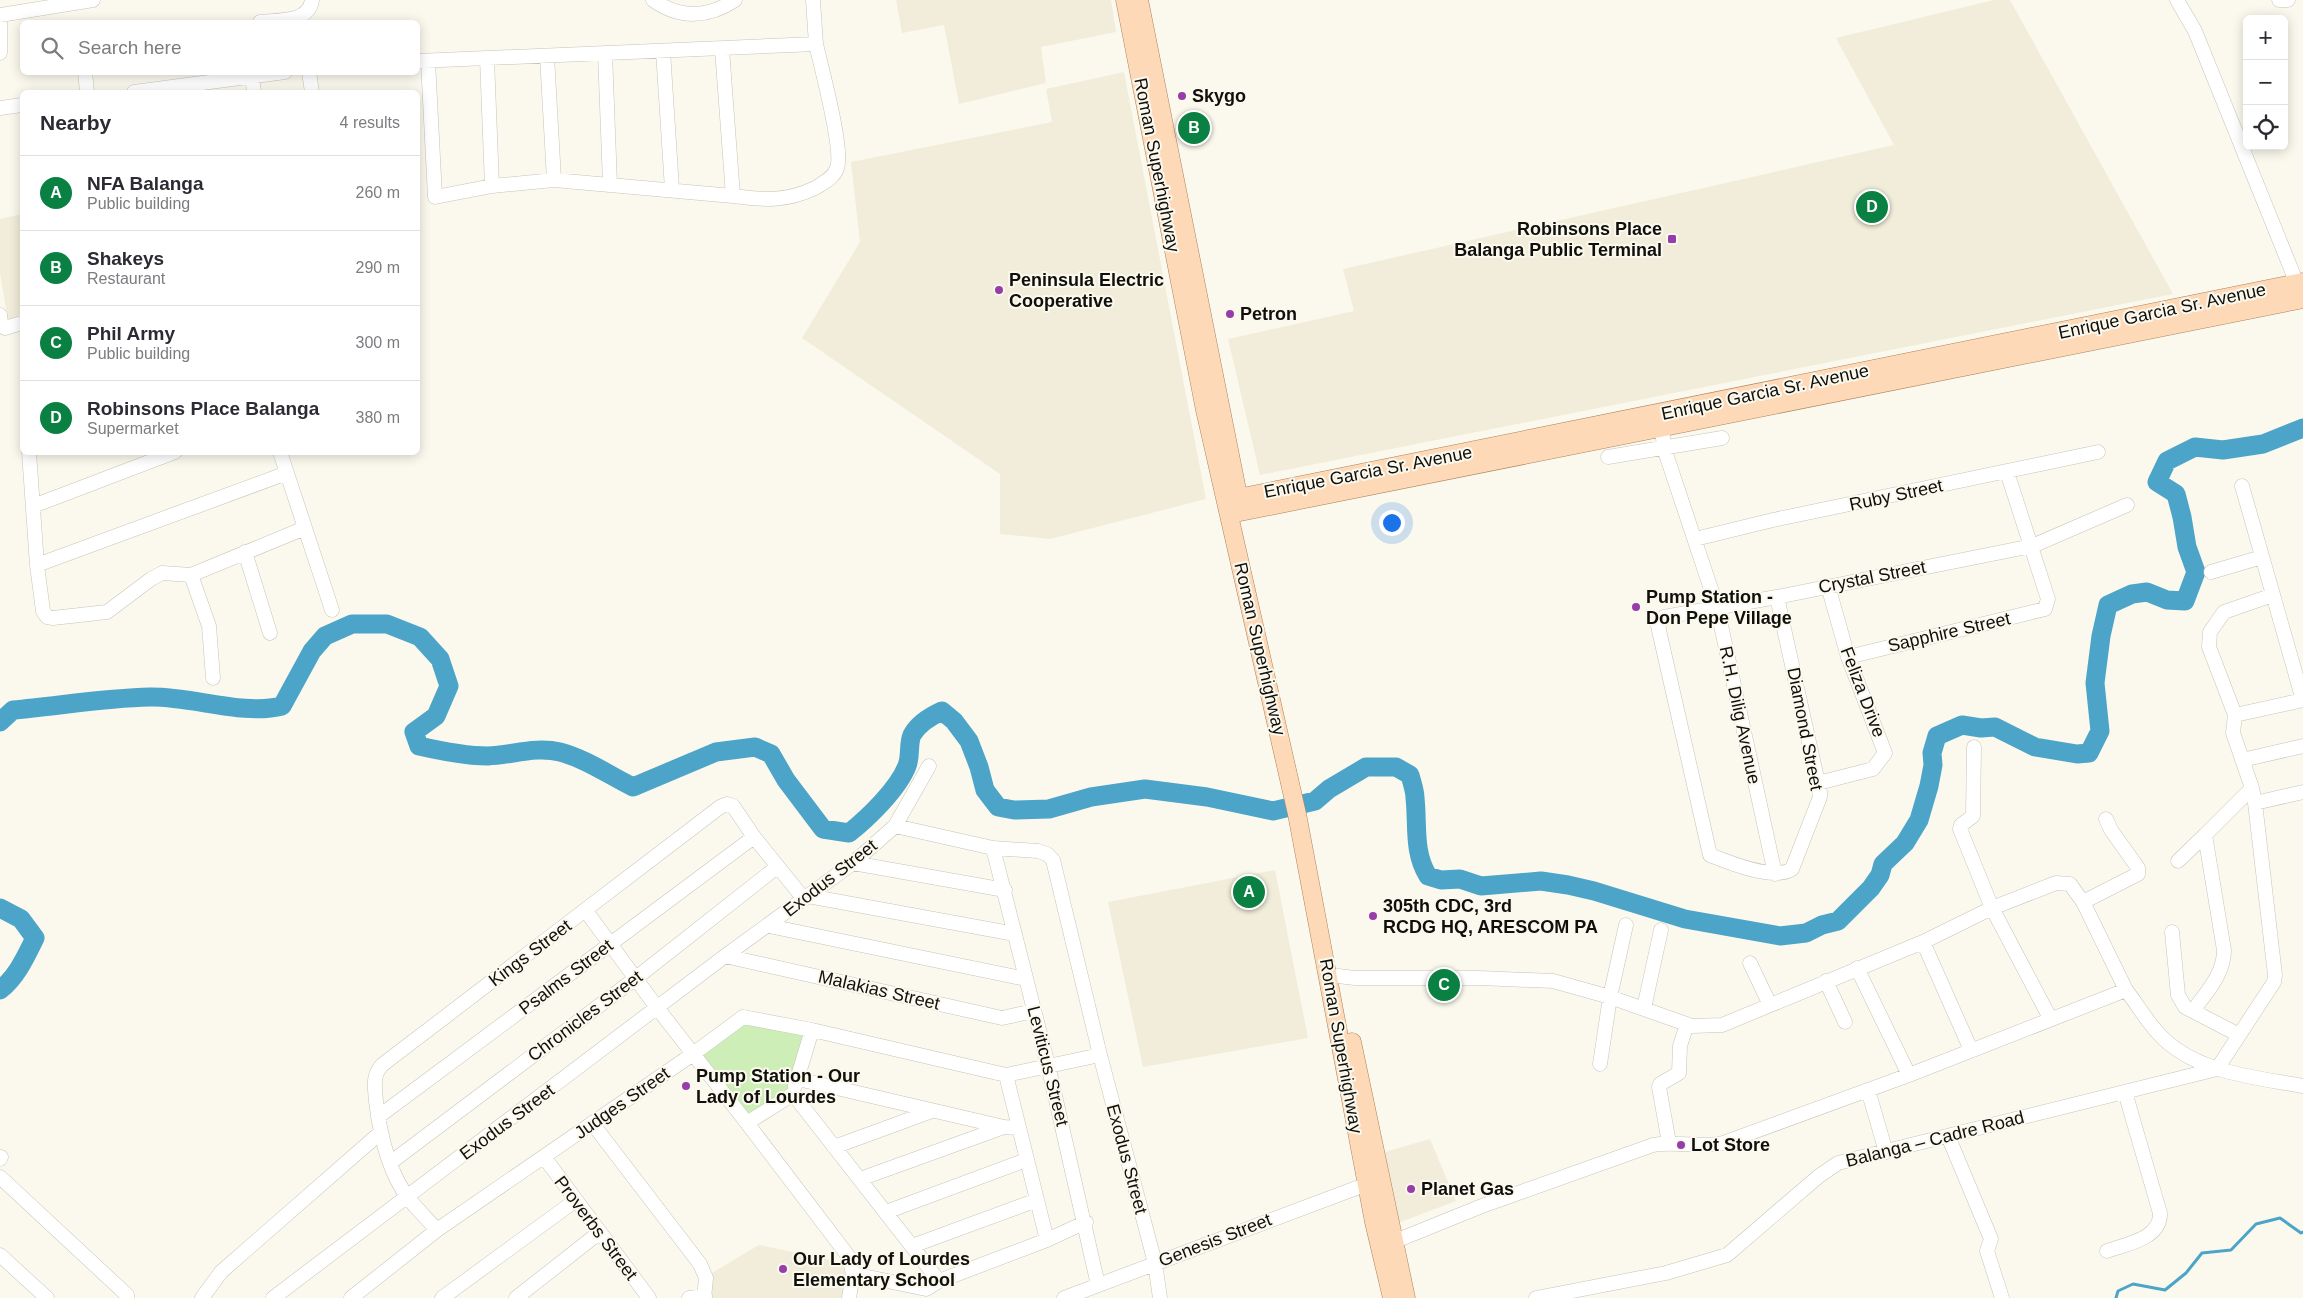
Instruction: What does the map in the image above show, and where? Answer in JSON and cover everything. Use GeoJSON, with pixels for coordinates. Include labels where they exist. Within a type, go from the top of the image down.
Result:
{"type":"FeatureCollection","features":[{"type":"Feature","properties":{"kind":"main road","name":"Roman Superhighway"},"geometry":{"type":"LineString","coordinates":[[1125,0],[1205,410],[1234,506]]}},
{"type":"Feature","properties":{"kind":"main road","name":"Roman Superhighway"},"geometry":{"type":"LineString","coordinates":[[1139,0],[1234,506],[1338,976],[1406,1298]]}},
{"type":"Feature","properties":{"kind":"main road","name":"Enrique Garcia Sr. Avenue"},"geometry":{"type":"LineString","coordinates":[[1234,506],[1661,421],[2301,288]]}},
{"type":"Feature","properties":{"kind":"main road","name":"Roman Superhighway"},"geometry":{"type":"LineString","coordinates":[[1302,813],[1367,1184],[1392,1298]]}},
{"type":"Feature","properties":{"kind":"street"},"geometry":{"type":"LineString","coordinates":[[0,53],[0,17],[42,16],[93,0]]}},
{"type":"Feature","properties":{"kind":"street"},"geometry":{"type":"LineString","coordinates":[[276,20],[301,17],[308,12],[312,0]]}},
{"type":"Feature","properties":{"kind":"street"},"geometry":{"type":"LineString","coordinates":[[653,0],[666,9],[692,15],[720,10],[735,0]]}},
{"type":"Feature","properties":{"kind":"street"},"geometry":{"type":"LineString","coordinates":[[813,0],[816,44],[836,137],[838,156],[837,168],[830,179],[799,195],[770,200],[672,189],[554,180],[492,186],[435,197],[422,61],[816,44]]}},
{"type":"Feature","properties":{"kind":"street"},"geometry":{"type":"LineString","coordinates":[[2177,0],[2195,31],[2301,288]]}},
{"type":"Feature","properties":{"kind":"street"},"geometry":{"type":"LineString","coordinates":[[2279,0],[2288,0]]}},
{"type":"Feature","properties":{"kind":"street"},"geometry":{"type":"LineString","coordinates":[[722,49],[733,196]]}},
{"type":"Feature","properties":{"kind":"street"},"geometry":{"type":"LineString","coordinates":[[663,51],[672,189]]}},
{"type":"Feature","properties":{"kind":"street"},"geometry":{"type":"LineString","coordinates":[[605,54],[610,184]]}},
{"type":"Feature","properties":{"kind":"street"},"geometry":{"type":"LineString","coordinates":[[547,56],[554,180]]}},
{"type":"Feature","properties":{"kind":"street"},"geometry":{"type":"LineString","coordinates":[[487,58],[492,186]]}},
{"type":"Feature","properties":{"kind":"street"},"geometry":{"type":"LineString","coordinates":[[85,75],[86,90]]}},
{"type":"Feature","properties":{"kind":"street"},"geometry":{"type":"LineString","coordinates":[[172,90],[201,88],[260,75]]}},
{"type":"Feature","properties":{"kind":"street"},"geometry":{"type":"LineString","coordinates":[[309,75],[312,90]]}},
{"type":"Feature","properties":{"kind":"street"},"geometry":{"type":"LineString","coordinates":[[252,76],[254,90]]}},
{"type":"Feature","properties":{"kind":"street"},"geometry":{"type":"LineString","coordinates":[[0,108],[20,104]]}},
{"type":"Feature","properties":{"kind":"street"},"geometry":{"type":"LineString","coordinates":[[0,315],[1,323],[5,328],[20,324]]}},
{"type":"Feature","properties":{"kind":"street","name":"R.H. Dilig Avenue"},"geometry":{"type":"LineString","coordinates":[[1661,421],[1664,448],[1716,607],[1775,874]]}},
{"type":"Feature","properties":{"kind":"street"},"geometry":{"type":"LineString","coordinates":[[1608,458],[1722,438]]}},
{"type":"Feature","properties":{"kind":"street","name":"Ruby Street"},"geometry":{"type":"LineString","coordinates":[[1695,539],[1773,520],[2098,452]]}},
{"type":"Feature","properties":{"kind":"street"},"geometry":{"type":"LineString","coordinates":[[30,455],[37,565],[43,611],[47,617],[107,612],[162,573],[191,575],[305,528]]}},
{"type":"Feature","properties":{"kind":"street"},"geometry":{"type":"LineString","coordinates":[[33,506],[167,455]]}},
{"type":"Feature","properties":{"kind":"street"},"geometry":{"type":"LineString","coordinates":[[281,455],[332,610]]}},
{"type":"Feature","properties":{"kind":"street"},"geometry":{"type":"LineString","coordinates":[[2006,472],[2032,546]]}},
{"type":"Feature","properties":{"kind":"street"},"geometry":{"type":"LineString","coordinates":[[37,565],[287,473]]}},
{"type":"Feature","properties":{"kind":"street"},"geometry":{"type":"LineString","coordinates":[[2236,715],[2303,700],[2242,486]]}},
{"type":"Feature","properties":{"kind":"street","name":"Crystal Street"},"geometry":{"type":"LineString","coordinates":[[1775,874],[1710,855],[1658,626],[1664,617],[1777,597],[2032,546],[2127,504]]}},
{"type":"Feature","properties":{"kind":"street","name":"Sapphire Street"},"geometry":{"type":"LineString","coordinates":[[1848,657],[2045,609],[2048,605],[2032,546]]}},
{"type":"Feature","properties":{"kind":"street"},"geometry":{"type":"LineString","coordinates":[[245,552],[270,634]]}},
{"type":"Feature","properties":{"kind":"street"},"geometry":{"type":"LineString","coordinates":[[2211,572],[2262,557]]}},
{"type":"Feature","properties":{"kind":"street"},"geometry":{"type":"LineString","coordinates":[[191,575],[209,626],[213,678]]}},
{"type":"Feature","properties":{"kind":"street","name":"Feliza Drive"},"geometry":{"type":"LineString","coordinates":[[1818,783],[1873,769],[1885,753],[1848,657],[1828,586]]}},
{"type":"Feature","properties":{"kind":"street"},"geometry":{"type":"LineString","coordinates":[[2217,1069],[2274,982],[2275,975],[2255,803],[2252,788],[2233,733],[2236,715],[2209,647],[2210,632],[2224,612],[2273,595]]}},
{"type":"Feature","properties":{"kind":"street","name":"Diamond Street"},"geometry":{"type":"LineString","coordinates":[[1775,874],[1792,869],[1820,797],[1777,597]]}},
{"type":"Feature","properties":{"kind":"street"},"geometry":{"type":"LineString","coordinates":[[2242,760],[2303,746]]}},
{"type":"Feature","properties":{"kind":"street"},"geometry":{"type":"LineString","coordinates":[[1974,747],[1973,816],[1961,825],[1960,829],[1992,908],[2050,1018]]}},
{"type":"Feature","properties":{"kind":"street"},"geometry":{"type":"LineString","coordinates":[[895,826],[929,766]]}},
{"type":"Feature","properties":{"kind":"street"},"geometry":{"type":"LineString","coordinates":[[2178,861],[2252,788]]}},
{"type":"Feature","properties":{"kind":"street"},"geometry":{"type":"LineString","coordinates":[[2255,803],[2303,792]]}},
{"type":"Feature","properties":{"kind":"street","name":"Kings Street"},"geometry":{"type":"LineString","coordinates":[[437,1230],[408,1197],[390,1163],[380,1133],[374,1080],[377,1071],[382,1065],[720,807],[727,804],[733,806],[754,837],[806,898]]}},
{"type":"Feature","properties":{"kind":"street"},"geometry":{"type":"LineString","coordinates":[[2083,902],[2138,874],[2138,868],[2111,830],[2106,819]]}},
{"type":"Feature","properties":{"kind":"street","name":"Exodus Street"},"geometry":{"type":"LineString","coordinates":[[273,1298],[725,956],[806,898],[852,863],[895,826],[993,848],[1038,851],[1048,854],[1052,860],[1154,1263],[1160,1298]]}},
{"type":"Feature","properties":{"kind":"street"},"geometry":{"type":"LineString","coordinates":[[2193,1012],[2218,976],[2224,962],[2224,950],[2205,835]]}},
{"type":"Feature","properties":{"kind":"street","name":"Psalms Street"},"geometry":{"type":"LineString","coordinates":[[378,1117],[754,837]]}},
{"type":"Feature","properties":{"kind":"street","name":"Leviticus Street"},"geometry":{"type":"LineString","coordinates":[[993,848],[1005,890],[1086,1222],[1098,1285]]}},
{"type":"Feature","properties":{"kind":"street"},"geometry":{"type":"LineString","coordinates":[[852,863],[1005,890]]}},
{"type":"Feature","properties":{"kind":"street","name":"Chronicles Street"},"geometry":{"type":"LineString","coordinates":[[390,1163],[636,978],[778,867]]}},
{"type":"Feature","properties":{"kind":"street"},"geometry":{"type":"LineString","coordinates":[[1338,976],[1355,978],[1479,978],[1553,981],[1610,996],[1687,1024],[1701,1027],[1722,1025],[1923,942],[1992,908],[2061,882],[2070,884],[2083,902],[2126,990],[2158,1033],[2166,1040],[2189,1056],[2217,1069],[2303,1086]]}},
{"type":"Feature","properties":{"kind":"street"},"geometry":{"type":"LineString","coordinates":[[806,898],[1015,934]]}},
{"type":"Feature","properties":{"kind":"street"},"geometry":{"type":"LineString","coordinates":[[586,911],[693,1054],[849,1256],[853,1274],[849,1298]]}},
{"type":"Feature","properties":{"kind":"street"},"geometry":{"type":"LineString","coordinates":[[1600,1064],[1610,996],[1626,925]]}},
{"type":"Feature","properties":{"kind":"street"},"geometry":{"type":"LineString","coordinates":[[769,926],[1026,979]]}},
{"type":"Feature","properties":{"kind":"street"},"geometry":{"type":"LineString","coordinates":[[1644,1008],[1661,930]]}},
{"type":"Feature","properties":{"kind":"street"},"geometry":{"type":"LineString","coordinates":[[2172,932],[2178,995],[2185,1007],[2239,1035]]}},
{"type":"Feature","properties":{"kind":"street"},"geometry":{"type":"LineString","coordinates":[[1923,942],[1971,1050]]}},
{"type":"Feature","properties":{"kind":"street","name":"Malakias Street"},"geometry":{"type":"LineString","coordinates":[[725,956],[1002,1018],[1034,1011]]}},
{"type":"Feature","properties":{"kind":"street"},"geometry":{"type":"LineString","coordinates":[[1750,963],[1770,1005]]}},
{"type":"Feature","properties":{"kind":"street"},"geometry":{"type":"LineString","coordinates":[[1857,968],[1909,1075]]}},
{"type":"Feature","properties":{"kind":"street"},"geometry":{"type":"LineString","coordinates":[[1826,981],[1845,1022]]}},
{"type":"Feature","properties":{"kind":"street"},"geometry":{"type":"LineString","coordinates":[[1393,1242],[1482,1206],[1653,1145],[1669,1143],[1703,1146],[1723,1143],[1909,1075],[2050,1018],[2126,990]]}},
{"type":"Feature","properties":{"kind":"street","name":"Judges Street"},"geometry":{"type":"LineString","coordinates":[[351,1298],[437,1230],[693,1054],[743,1016],[1006,1075],[1100,1055]]}},
{"type":"Feature","properties":{"kind":"street"},"geometry":{"type":"LineString","coordinates":[[1669,1143],[1659,1087],[1660,1084],[1679,1073],[1680,1046],[1687,1024]]}},
{"type":"Feature","properties":{"kind":"street"},"geometry":{"type":"LineString","coordinates":[[747,1124],[793,1094],[812,1030]]}},
{"type":"Feature","properties":{"kind":"street","name":"Balanga – Cadre Road"},"geometry":{"type":"LineString","coordinates":[[1536,1298],[1666,1273],[1727,1255],[1818,1176],[1836,1165],[2217,1069]]}},
{"type":"Feature","properties":{"kind":"street"},"geometry":{"type":"LineString","coordinates":[[1006,1075],[1011,1127],[1026,1160],[1047,1240]]}},
{"type":"Feature","properties":{"kind":"street"},"geometry":{"type":"LineString","coordinates":[[798,1079],[932,1111],[1011,1127]]}},
{"type":"Feature","properties":{"kind":"street"},"geometry":{"type":"LineString","coordinates":[[1868,1090],[1886,1152]]}},
{"type":"Feature","properties":{"kind":"street"},"geometry":{"type":"LineString","coordinates":[[2107,1251],[2152,1234],[2160,1222],[2160,1213],[2125,1092]]}},
{"type":"Feature","properties":{"kind":"street"},"geometry":{"type":"LineString","coordinates":[[793,1094],[940,1281]]}},
{"type":"Feature","properties":{"kind":"street"},"geometry":{"type":"LineString","coordinates":[[834,1147],[932,1111]]}},
{"type":"Feature","properties":{"kind":"street"},"geometry":{"type":"LineString","coordinates":[[592,1123],[700,1264],[706,1278],[705,1297],[689,1298]]}},
{"type":"Feature","properties":{"kind":"street"},"geometry":{"type":"LineString","coordinates":[[860,1179],[1011,1127]]}},
{"type":"Feature","properties":{"kind":"street"},"geometry":{"type":"LineString","coordinates":[[202,1298],[220,1272],[380,1133]]}},
{"type":"Feature","properties":{"kind":"street"},"geometry":{"type":"LineString","coordinates":[[1948,1136],[1991,1239],[1987,1251],[2002,1298]]}},
{"type":"Feature","properties":{"kind":"street","name":"Proverbs Street"},"geometry":{"type":"LineString","coordinates":[[544,1157],[649,1298]]}},
{"type":"Feature","properties":{"kind":"street"},"geometry":{"type":"LineString","coordinates":[[886,1212],[1026,1160]]}},
{"type":"Feature","properties":{"kind":"street"},"geometry":{"type":"LineString","coordinates":[[0,1177],[127,1295],[127,1298]]}},
{"type":"Feature","properties":{"kind":"street","name":"Genesis Street"},"geometry":{"type":"LineString","coordinates":[[1064,1298],[1367,1184]]}},
{"type":"Feature","properties":{"kind":"street"},"geometry":{"type":"LineString","coordinates":[[442,1298],[576,1200]]}},
{"type":"Feature","properties":{"kind":"street"},"geometry":{"type":"LineString","coordinates":[[912,1246],[1037,1200]]}},
{"type":"Feature","properties":{"kind":"street"},"geometry":{"type":"LineString","coordinates":[[853,1274],[926,1289],[940,1281],[1047,1240],[1086,1222]]}},
{"type":"Feature","properties":{"kind":"street"},"geometry":{"type":"LineString","coordinates":[[516,1298],[600,1232]]}},
{"type":"Feature","properties":{"kind":"street"},"geometry":{"type":"LineString","coordinates":[[0,1255],[47,1298]]}},
{"type":"Feature","properties":{"kind":"shaded area"},"geometry":{"type":"Polygon","coordinates":[[[896,0],[1111,0],[1116,32],[1041,47],[1046,83],[959,104],[944,25],[902,33],[896,0]]]}},
{"type":"Feature","properties":{"kind":"shaded area"},"geometry":{"type":"Polygon","coordinates":[[[1994,0],[2010,0],[2173,294],[1260,475],[1228,339],[1354,311],[1343,269],[1894,145],[1836,38],[1994,0]]]}},
{"type":"Feature","properties":{"kind":"shaded area","name":"Peninsula Electric Cooperative"},"geometry":{"type":"Polygon","coordinates":[[[1124,72],[1206,499],[1050,539],[1000,534],[1000,474],[802,338],[860,242],[851,162],[1052,122],[1046,89],[1124,72]]]}},
{"type":"Feature","properties":{"kind":"shaded area"},"geometry":{"type":"Polygon","coordinates":[[[20,214],[20,315],[8,320],[0,273],[0,219],[20,214]]]}},
{"type":"Feature","properties":{"kind":"shaded area"},"geometry":{"type":"Polygon","coordinates":[[[1275,870],[1308,1038],[1143,1067],[1108,902],[1275,870]]]}},
{"type":"Feature","properties":{"kind":"shaded area"},"geometry":{"type":"Polygon","coordinates":[[[1430,1139],[1456,1201],[1390,1226],[1374,1155],[1430,1139]]]}},
{"type":"Feature","properties":{"kind":"shaded area","name":"Our Lady of Lourdes Elementary School"},"geometry":{"type":"Polygon","coordinates":[[[759,1245],[841,1262],[850,1273],[846,1298],[707,1298],[710,1274],[759,1245]]]}},
{"type":"Feature","properties":{"kind":"green space"},"geometry":{"type":"Polygon","coordinates":[[[744,1018],[810,1031],[792,1091],[751,1121],[697,1052],[744,1018]]]}},
{"type":"Feature","properties":{"kind":"waterway"},"geometry":{"type":"LineString","coordinates":[[0,722],[13,710],[98,700],[150,697],[183,699],[251,709],[282,706],[312,651],[325,636],[352,624],[387,624],[420,637],[440,659],[449,686],[436,716],[414,732],[419,746],[427,748],[479,756],[551,750],[570,755],[588,763],[633,787],[716,752],[755,747],[771,754],[786,780],[823,829],[849,833],[890,793],[903,775],[909,758],[912,735],[918,727],[942,711],[954,721],[969,741],[985,790],[998,807],[1014,810],[1049,809],[1091,797],[1145,789],[1207,797],[1273,811],[1315,801],[1329,789],[1366,767],[1396,767],[1410,775],[1415,795],[1418,848],[1423,867],[1428,876],[1441,880],[1460,879],[1481,886],[1541,881],[1568,885],[1685,919],[1780,936],[1806,933],[1822,925],[1838,921],[1871,888],[1880,875],[1883,864],[1905,843],[1919,820],[1929,786],[1933,765],[1932,753],[1937,736],[1962,725],[1981,728],[1995,727],[2035,747],[2077,754],[2089,753],[2100,731],[2095,683],[2101,636],[2108,605],[2132,594],[2147,592],[2167,600],[2185,601],[2196,572],[2187,547],[2176,494],[2157,482],[2167,461],[2195,447],[2223,450],[2263,444],[2303,428]]}},
{"type":"Feature","properties":{"kind":"waterway"},"geometry":{"type":"LineString","coordinates":[[0,908],[21,919],[35,938],[16,973],[0,990]]}},
{"type":"Feature","properties":{"kind":"waterway"},"geometry":{"type":"LineString","coordinates":[[2116,1298],[2118,1291],[2133,1284],[2165,1290],[2186,1273],[2202,1253],[2231,1250],[2256,1224],[2280,1218],[2301,1233],[2303,1232]]}},
{"type":"Feature","properties":{"kind":"place","name":"Skygo"},"geometry":{"type":"Point","coordinates":[1182,96]}},
{"type":"Feature","properties":{"kind":"place","name":"Shakeys"},"geometry":{"type":"Point","coordinates":[1194,128]}},
{"type":"Feature","properties":{"kind":"place","name":"Robinsons Place Balanga"},"geometry":{"type":"Point","coordinates":[1872,207]}},
{"type":"Feature","properties":{"kind":"place","name":"Robinsons Place Balanga Public Terminal"},"geometry":{"type":"Point","coordinates":[1672,239]}},
{"type":"Feature","properties":{"kind":"place","name":"Peninsula Electric Cooperative"},"geometry":{"type":"Point","coordinates":[999,290]}},
{"type":"Feature","properties":{"kind":"place","name":"Petron"},"geometry":{"type":"Point","coordinates":[1230,314]}},
{"type":"Feature","properties":{"kind":"place","name":"Pump Station - Don Pepe Village"},"geometry":{"type":"Point","coordinates":[1636,607]}},
{"type":"Feature","properties":{"kind":"place","name":"NFA Balanga"},"geometry":{"type":"Point","coordinates":[1249,892]}},
{"type":"Feature","properties":{"kind":"place","name":"305th CDC, 3rd RCDG HQ, ARESCOM PA"},"geometry":{"type":"Point","coordinates":[1373,916]}},
{"type":"Feature","properties":{"kind":"place","name":"Phil Army"},"geometry":{"type":"Point","coordinates":[1444,985]}},
{"type":"Feature","properties":{"kind":"place","name":"Pump Station - Our Lady of Lourdes"},"geometry":{"type":"Point","coordinates":[686,1086]}},
{"type":"Feature","properties":{"kind":"place","name":"Lot Store"},"geometry":{"type":"Point","coordinates":[1681,1145]}},
{"type":"Feature","properties":{"kind":"place","name":"Planet Gas"},"geometry":{"type":"Point","coordinates":[1411,1189]}},
{"type":"Feature","properties":{"kind":"place","name":"Our Lady of Lourdes Elementary School"},"geometry":{"type":"Point","coordinates":[783,1269]}}]}
